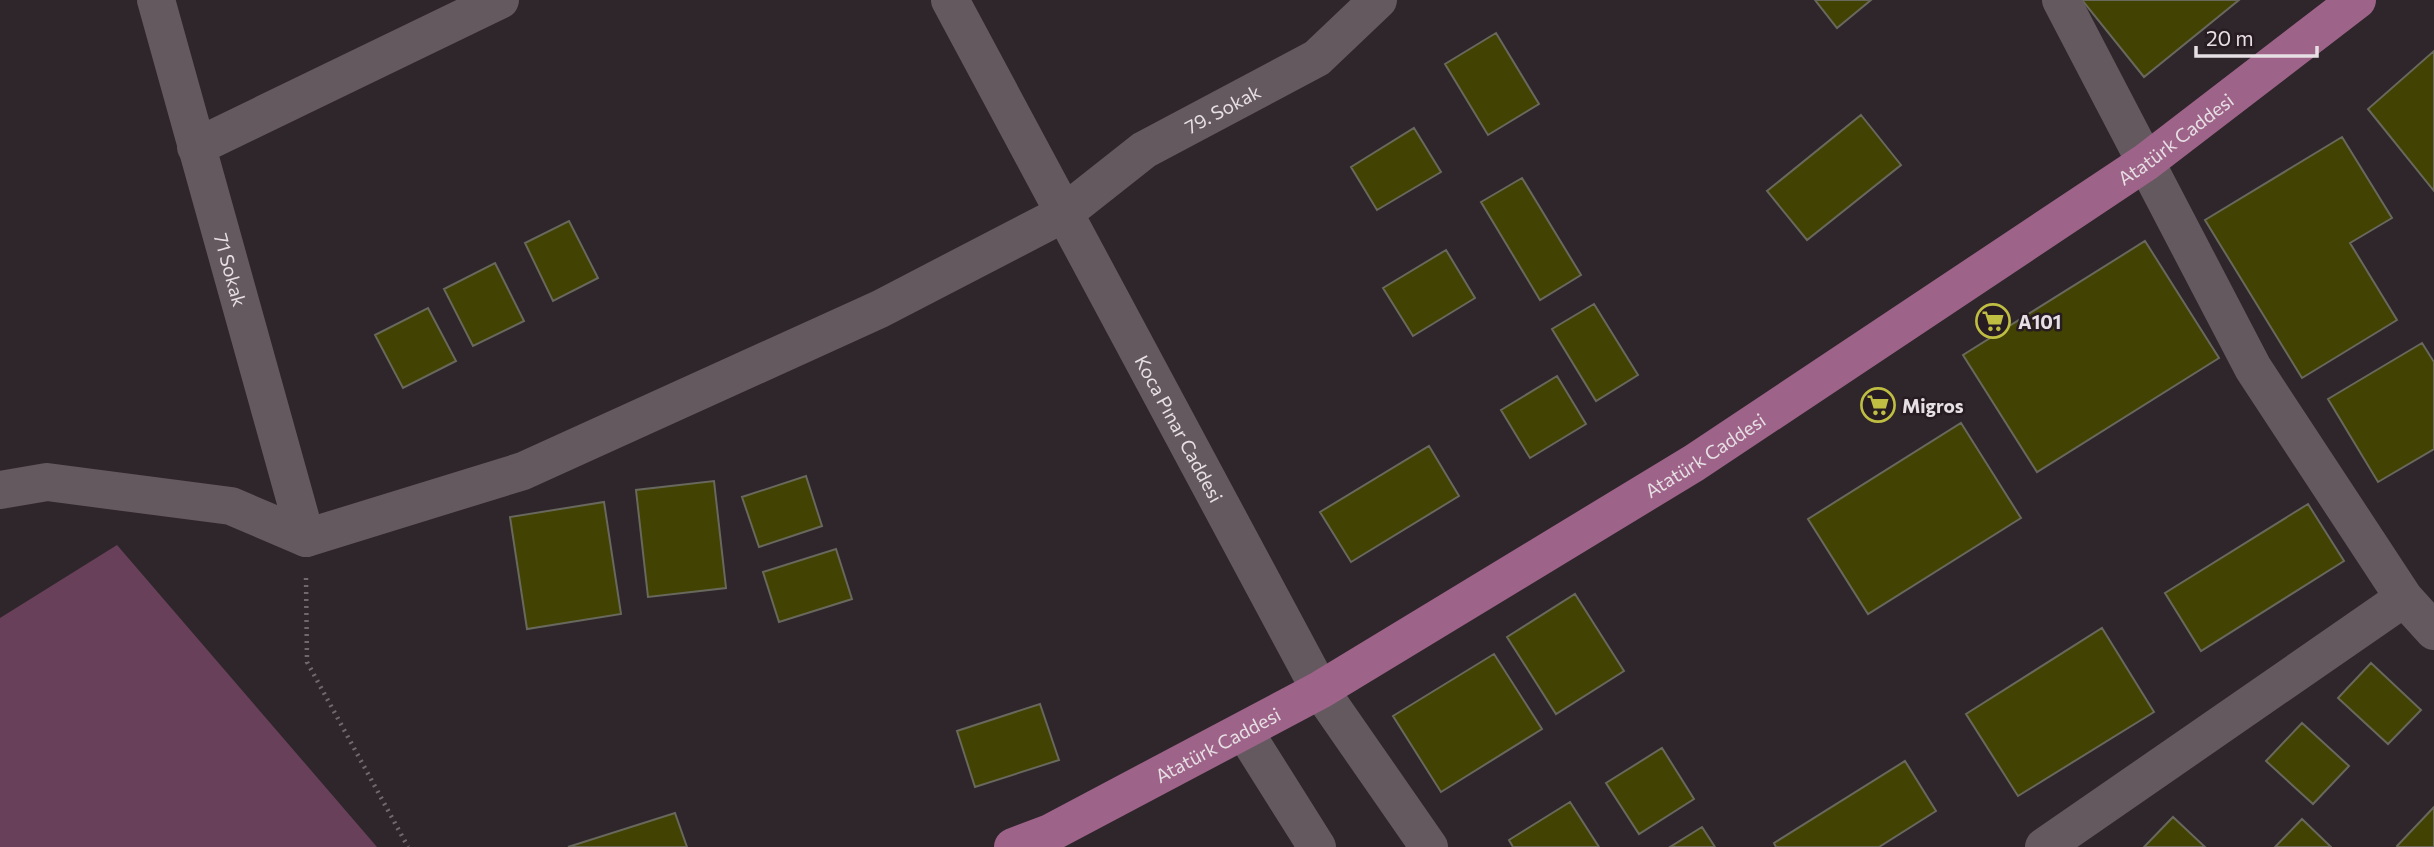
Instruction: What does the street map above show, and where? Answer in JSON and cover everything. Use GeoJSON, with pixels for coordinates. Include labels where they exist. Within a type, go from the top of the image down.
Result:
{"type":"FeatureCollection","features":[{"type":"Feature","properties":{"kind":"main road","name":"Atatürk Caddesi"},"geometry":{"type":"LineString","coordinates":[[1013,847],[1049,833],[1320,690],[1694,463],[2146,162],[2357,0]]}},
{"type":"Feature","properties":{"kind":"street","name":"71 Sokak"},"geometry":{"type":"LineString","coordinates":[[156,0],[306,538]]}},
{"type":"Feature","properties":{"kind":"street"},"geometry":{"type":"LineString","coordinates":[[196,147],[500,0]]}},
{"type":"Feature","properties":{"kind":"street","name":"Koca Pınar Caddesi"},"geometry":{"type":"LineString","coordinates":[[950,0],[1320,690],[1429,847]]}},
{"type":"Feature","properties":{"kind":"street","name":"79. Sokak"},"geometry":{"type":"LineString","coordinates":[[306,538],[523,471],[880,309],[1063,214],[1144,150],[1317,58],[1378,0]]}},
{"type":"Feature","properties":{"kind":"street"},"geometry":{"type":"LineString","coordinates":[[2061,0],[2253,368],[2404,598],[2434,631]]}},
{"type":"Feature","properties":{"kind":"street"},"geometry":{"type":"LineString","coordinates":[[0,490],[47,482],[231,506],[306,538]]}},
{"type":"Feature","properties":{"kind":"street"},"geometry":{"type":"LineString","coordinates":[[2045,847],[2404,598]]}},
{"type":"Feature","properties":{"kind":"street"},"geometry":{"type":"LineString","coordinates":[[1244,730],[1317,847]]}},
{"type":"Feature","properties":{"kind":"path"},"geometry":{"type":"LineString","coordinates":[[306,538],[307,662],[408,847]]}},
{"type":"Feature","properties":{"kind":"shaded area"},"geometry":{"type":"Polygon","coordinates":[[[117,545],[377,847],[0,847],[0,618],[117,545]]]}},
{"type":"Feature","properties":{"kind":"building"},"geometry":{"type":"Polygon","coordinates":[[[1815,0],[1871,0],[1837,28],[1815,0]]]}},
{"type":"Feature","properties":{"kind":"building"},"geometry":{"type":"Polygon","coordinates":[[[2082,0],[2239,0],[2144,77],[2082,0]]]}},
{"type":"Feature","properties":{"kind":"building"},"geometry":{"type":"Polygon","coordinates":[[[1496,33],[1539,104],[1488,135],[1445,64],[1496,33]]]}},
{"type":"Feature","properties":{"kind":"building"},"geometry":{"type":"Polygon","coordinates":[[[2434,51],[2434,191],[2368,109],[2434,51]]]}},
{"type":"Feature","properties":{"kind":"building"},"geometry":{"type":"Polygon","coordinates":[[[1861,115],[1901,165],[1807,240],[1767,191],[1861,115]]]}},
{"type":"Feature","properties":{"kind":"building"},"geometry":{"type":"Polygon","coordinates":[[[1414,128],[1441,172],[1377,210],[1351,167],[1414,128]]]}},
{"type":"Feature","properties":{"kind":"building"},"geometry":{"type":"Polygon","coordinates":[[[2342,137],[2392,218],[2350,243],[2397,320],[2302,378],[2205,220],[2342,137]]]}},
{"type":"Feature","properties":{"kind":"building"},"geometry":{"type":"Polygon","coordinates":[[[1522,178],[1581,275],[1540,300],[1481,202],[1522,178]]]}},
{"type":"Feature","properties":{"kind":"building"},"geometry":{"type":"Polygon","coordinates":[[[569,221],[598,278],[553,301],[525,243],[569,221]]]}},
{"type":"Feature","properties":{"kind":"building"},"geometry":{"type":"Polygon","coordinates":[[[2145,241],[2219,358],[2037,472],[1963,355],[2145,241]]]}},
{"type":"Feature","properties":{"kind":"building"},"geometry":{"type":"Polygon","coordinates":[[[1446,250],[1475,298],[1413,336],[1383,288],[1446,250]]]}},
{"type":"Feature","properties":{"kind":"building"},"geometry":{"type":"Polygon","coordinates":[[[495,263],[524,321],[473,346],[444,289],[495,263]]]}},
{"type":"Feature","properties":{"kind":"building"},"geometry":{"type":"Polygon","coordinates":[[[1594,304],[1638,375],[1596,401],[1552,329],[1594,304]]]}},
{"type":"Feature","properties":{"kind":"building"},"geometry":{"type":"Polygon","coordinates":[[[428,308],[456,361],[403,388],[375,335],[428,308]]]}},
{"type":"Feature","properties":{"kind":"building"},"geometry":{"type":"Polygon","coordinates":[[[2422,343],[2434,362],[2434,449],[2378,482],[2328,399],[2422,343]]]}},
{"type":"Feature","properties":{"kind":"building"},"geometry":{"type":"Polygon","coordinates":[[[1557,376],[1586,424],[1530,458],[1501,410],[1557,376]]]}},
{"type":"Feature","properties":{"kind":"building"},"geometry":{"type":"Polygon","coordinates":[[[1961,423],[2021,518],[1868,614],[1808,519],[1961,423]]]}},
{"type":"Feature","properties":{"kind":"building"},"geometry":{"type":"Polygon","coordinates":[[[1429,446],[1459,496],[1351,562],[1320,512],[1429,446]]]}},
{"type":"Feature","properties":{"kind":"building"},"geometry":{"type":"Polygon","coordinates":[[[806,476],[822,526],[759,547],[742,497],[806,476]]]}},
{"type":"Feature","properties":{"kind":"building"},"geometry":{"type":"Polygon","coordinates":[[[714,481],[726,588],[648,597],[636,490],[714,481]]]}},
{"type":"Feature","properties":{"kind":"building"},"geometry":{"type":"Polygon","coordinates":[[[604,502],[621,614],[527,629],[510,517],[604,502]]]}},
{"type":"Feature","properties":{"kind":"building"},"geometry":{"type":"Polygon","coordinates":[[[2308,504],[2344,561],[2201,651],[2165,593],[2308,504]]]}},
{"type":"Feature","properties":{"kind":"building"},"geometry":{"type":"Polygon","coordinates":[[[836,549],[852,599],[779,622],[763,572],[836,549]]]}},
{"type":"Feature","properties":{"kind":"building"},"geometry":{"type":"Polygon","coordinates":[[[1575,594],[1624,671],[1556,714],[1507,637],[1575,594]]]}},
{"type":"Feature","properties":{"kind":"building"},"geometry":{"type":"Polygon","coordinates":[[[2102,628],[2154,712],[2018,796],[1966,714],[2102,628]]]}},
{"type":"Feature","properties":{"kind":"building"},"geometry":{"type":"Polygon","coordinates":[[[1494,654],[1542,729],[1441,792],[1393,716],[1494,654]]]}},
{"type":"Feature","properties":{"kind":"building"},"geometry":{"type":"Polygon","coordinates":[[[2371,663],[2421,710],[2388,744],[2338,698],[2371,663]]]}},
{"type":"Feature","properties":{"kind":"building"},"geometry":{"type":"Polygon","coordinates":[[[1040,704],[1059,760],[975,787],[957,731],[1040,704]]]}},
{"type":"Feature","properties":{"kind":"building"},"geometry":{"type":"Polygon","coordinates":[[[2302,723],[2349,766],[2313,804],[2266,761],[2302,723]]]}},
{"type":"Feature","properties":{"kind":"building"},"geometry":{"type":"Polygon","coordinates":[[[1662,748],[1694,799],[1639,834],[1606,783],[1662,748]]]}},
{"type":"Feature","properties":{"kind":"building"},"geometry":{"type":"Polygon","coordinates":[[[1905,761],[1936,811],[1879,847],[1776,847],[1774,843],[1905,761]]]}},
{"type":"Feature","properties":{"kind":"building"},"geometry":{"type":"Polygon","coordinates":[[[1570,802],[1599,847],[1513,847],[1509,840],[1570,802]]]}},
{"type":"Feature","properties":{"kind":"building"},"geometry":{"type":"Polygon","coordinates":[[[2434,807],[2434,847],[2398,847],[2397,846],[2434,807]]]}},
{"type":"Feature","properties":{"kind":"building"},"geometry":{"type":"Polygon","coordinates":[[[675,813],[687,847],[568,847],[675,813]]]}},
{"type":"Feature","properties":{"kind":"building"},"geometry":{"type":"Polygon","coordinates":[[[2173,817],[2205,847],[2144,847],[2173,817]]]}},
{"type":"Feature","properties":{"kind":"building"},"geometry":{"type":"Polygon","coordinates":[[[2302,819],[2331,847],[2275,847],[2302,819]]]}},
{"type":"Feature","properties":{"kind":"building"},"geometry":{"type":"Polygon","coordinates":[[[1702,827],[1715,847],[1670,847],[1702,827]]]}},
{"type":"Feature","properties":{"kind":"place","name":"A101"},"geometry":{"type":"Point","coordinates":[1993,321]}},
{"type":"Feature","properties":{"kind":"place","name":"Migros"},"geometry":{"type":"Point","coordinates":[1878,405]}}]}
